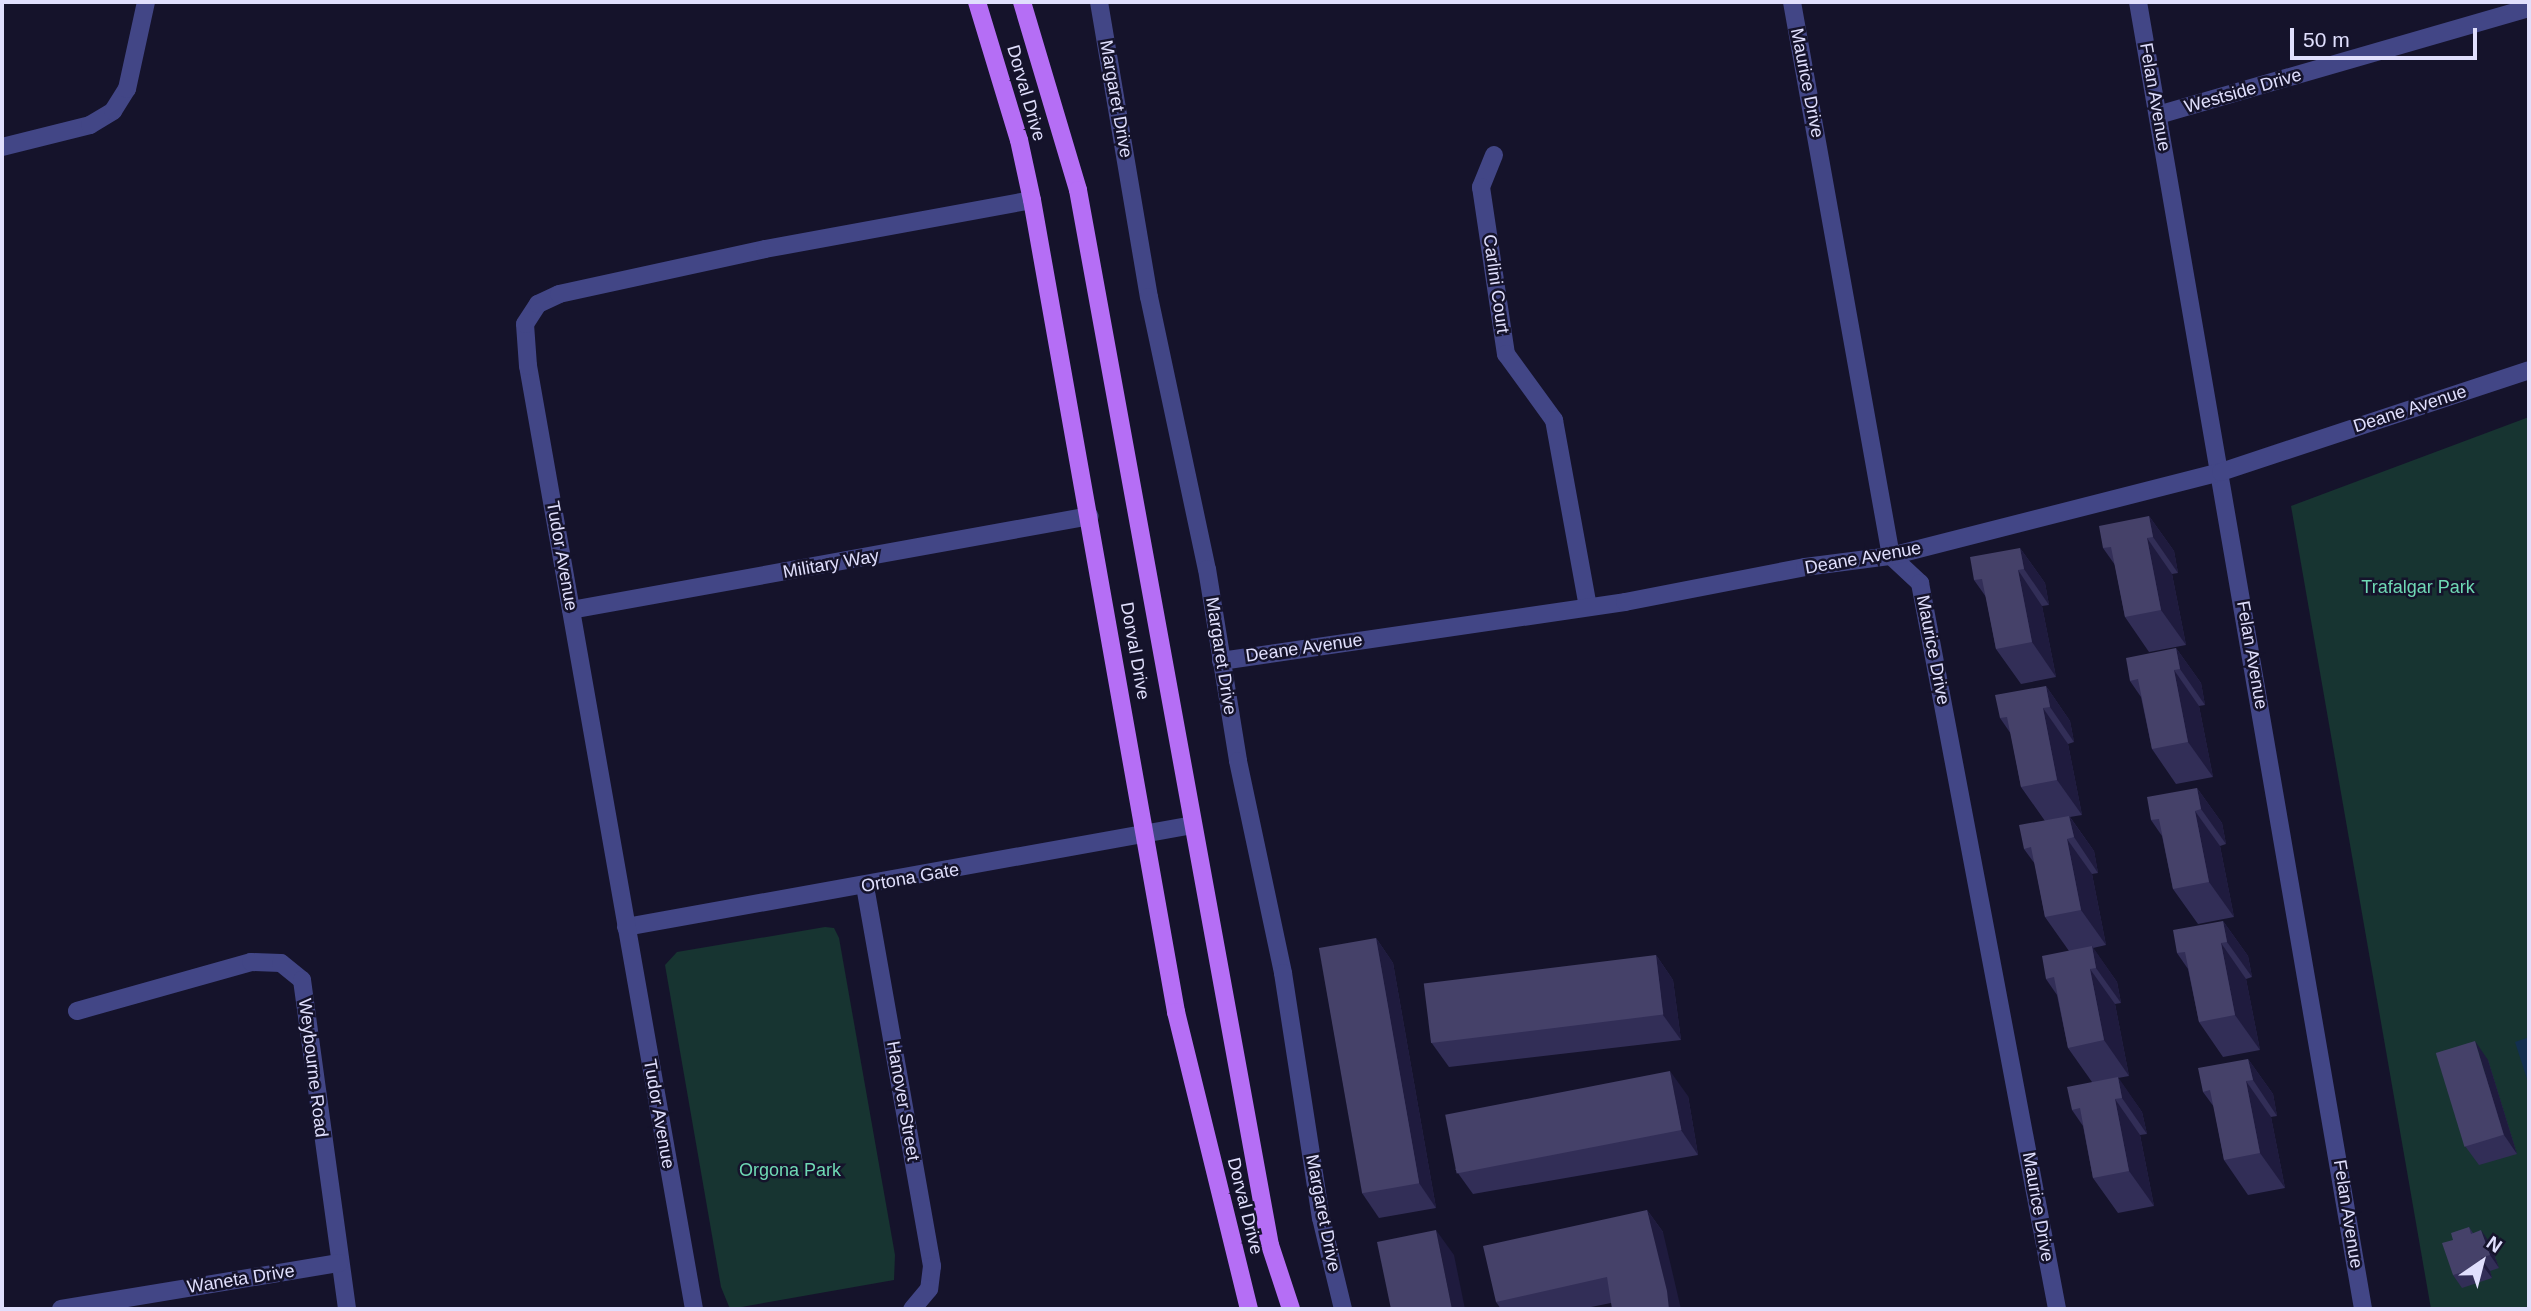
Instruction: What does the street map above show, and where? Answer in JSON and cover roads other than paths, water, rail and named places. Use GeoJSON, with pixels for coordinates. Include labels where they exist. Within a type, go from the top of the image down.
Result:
{"type":"FeatureCollection","features":[{"type":"Feature","properties":{"kind":"main road","name":"Dorval Drive"},"geometry":{"type":"LineString","coordinates":[[977,2],[1019,140],[1032,200],[1176,1012],[1249,1309]]}},
{"type":"Feature","properties":{"kind":"main road","name":"Dorval Drive"},"geometry":{"type":"LineString","coordinates":[[1022,2],[1078,190],[1270,1245],[1291,1309]]}},
{"type":"Feature","properties":{"kind":"street"},"geometry":{"type":"LineString","coordinates":[[2,147],[90,125],[113,111],[127,89],[146,2]]}},
{"type":"Feature","properties":{"kind":"street","name":"Margaret Drive"},"geometry":{"type":"LineString","coordinates":[[1099,2],[1149,297],[1207,569],[1221,661],[1283,973],[1321,1218],[1343,1309]]}},
{"type":"Feature","properties":{"kind":"street","name":"Maurice Drive"},"geometry":{"type":"LineString","coordinates":[[1791,2],[1891,556],[1920,583],[2057,1309]]}},
{"type":"Feature","properties":{"kind":"street","name":"Felan Avenue"},"geometry":{"type":"LineString","coordinates":[[2138,2],[2221,471],[2363,1309]]}},
{"type":"Feature","properties":{"kind":"street","name":"Westside Drive"},"geometry":{"type":"LineString","coordinates":[[2158,115],[2529,8]]}},
{"type":"Feature","properties":{"kind":"street","name":"Carlini Court"},"geometry":{"type":"LineString","coordinates":[[1494,155],[1481,187],[1506,354],[1554,420],[1588,607]]}},
{"type":"Feature","properties":{"kind":"street","name":"Tudor Avenue"},"geometry":{"type":"LineString","coordinates":[[694,1309],[523,337],[525,324],[538,304],[559,294],[765,249],[1032,200]]}},
{"type":"Feature","properties":{"kind":"street","name":"Deane Avenue"},"geometry":{"type":"LineString","coordinates":[[1221,661],[1588,607],[1805,567],[1891,556],[2221,471],[2529,370]]}},
{"type":"Feature","properties":{"kind":"street","name":"Military Way"},"geometry":{"type":"LineString","coordinates":[[571,610],[1090,516]]}},
{"type":"Feature","properties":{"kind":"street","name":"Ortona Gate"},"geometry":{"type":"LineString","coordinates":[[626,927],[1193,825]]}},
{"type":"Feature","properties":{"kind":"street","name":"Hanover Street"},"geometry":{"type":"LineString","coordinates":[[865,886],[932,1266],[929,1289],[912,1309]]}},
{"type":"Feature","properties":{"kind":"street","name":"Weybourne Road"},"geometry":{"type":"LineString","coordinates":[[77,1011],[251,962],[281,963],[302,980],[339,1264],[348,1309]]}},
{"type":"Feature","properties":{"kind":"street","name":"Waneta Drive"},"geometry":{"type":"LineString","coordinates":[[61,1309],[339,1264]]}},
{"type":"Feature","properties":{"kind":"water"},"geometry":{"type":"Polygon","coordinates":[[[2529,1037],[2529,1085],[2515,1042],[2529,1037]]]}},
{"type":"Feature","properties":{"kind":"park label","name":"Trafalgar Park"},"geometry":{"type":"Point","coordinates":[2418,587]}},
{"type":"Feature","properties":{"kind":"park label","name":"Orgona Park"},"geometry":{"type":"Point","coordinates":[790,1170]}}]}
